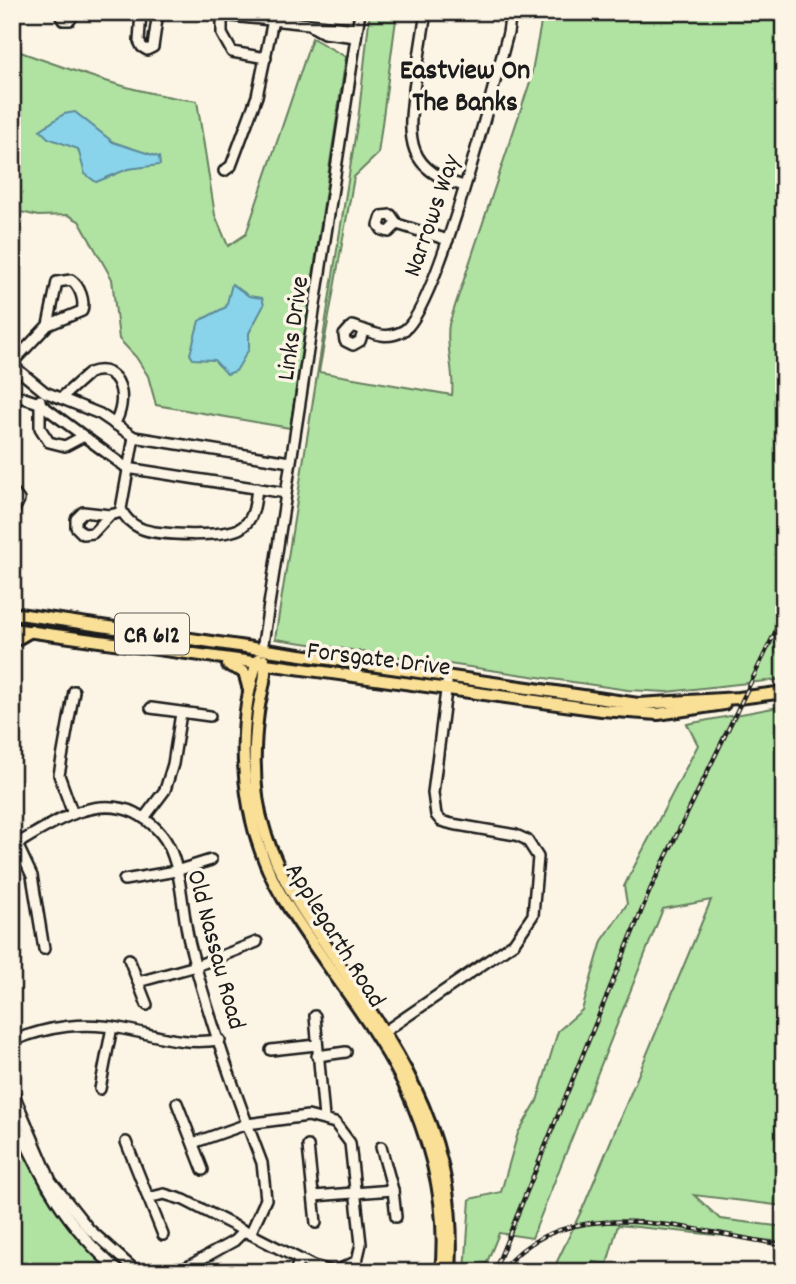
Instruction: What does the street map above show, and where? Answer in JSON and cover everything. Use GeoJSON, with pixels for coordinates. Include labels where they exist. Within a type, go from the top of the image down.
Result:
{"type":"FeatureCollection","features":[{"type":"Feature","properties":{"kind":"main road","name":"Forsgate Drive"},"geometry":{"type":"LineString","coordinates":[[12,614],[262,650],[638,714],[699,710],[740,698],[784,692]]}},
{"type":"Feature","properties":{"kind":"main road","name":"Forsgate Drive"},"geometry":{"type":"LineString","coordinates":[[12,629],[261,664],[447,683]]}},
{"type":"Feature","properties":{"kind":"main road"},"geometry":{"type":"LineString","coordinates":[[12,642],[31,631]]}},
{"type":"Feature","properties":{"kind":"main road","name":"Applegarth Road"},"geometry":{"type":"LineString","coordinates":[[262,650],[254,741],[255,787],[264,831],[297,903],[380,1034],[422,1124],[443,1219],[441,1272]]}},
{"type":"Feature","properties":{"kind":"main road"},"geometry":{"type":"LineString","coordinates":[[184,654],[239,668],[246,677],[249,692]]}},
{"type":"Feature","properties":{"kind":"main road","name":"Applegarth Road"},"geometry":{"type":"LineString","coordinates":[[261,664],[249,692],[244,744],[246,777],[261,846],[283,898],[419,1091],[443,1162],[451,1201],[450,1272]]}},
{"type":"Feature","properties":{"kind":"street"},"geometry":{"type":"LineString","coordinates":[[59,12],[62,20],[70,20],[75,12]]}},
{"type":"Feature","properties":{"kind":"street"},"geometry":{"type":"LineString","coordinates":[[141,12],[139,41],[142,47],[148,50],[156,41],[158,12]]}},
{"type":"Feature","properties":{"kind":"street"},"geometry":{"type":"LineString","coordinates":[[193,12],[308,24],[356,33]]}},
{"type":"Feature","properties":{"kind":"street","name":"Links Drive"},"geometry":{"type":"LineString","coordinates":[[262,650],[360,12]]}},
{"type":"Feature","properties":{"kind":"street"},"geometry":{"type":"LineString","coordinates":[[426,12],[410,123],[413,150],[435,176],[464,186]]}},
{"type":"Feature","properties":{"kind":"street","name":"Narrows Way"},"geometry":{"type":"LineString","coordinates":[[362,335],[360,341],[353,345],[345,341],[344,335],[352,326],[362,332],[384,335],[403,330],[411,324],[443,261],[504,48],[511,12]]}},
{"type":"Feature","properties":{"kind":"street"},"geometry":{"type":"LineString","coordinates":[[222,15],[222,34],[232,51],[266,58]]}},
{"type":"Feature","properties":{"kind":"street"},"geometry":{"type":"LineString","coordinates":[[224,171],[231,166],[257,96],[273,20]]}},
{"type":"Feature","properties":{"kind":"street"},"geometry":{"type":"LineString","coordinates":[[397,223],[448,240]]}},
{"type":"Feature","properties":{"kind":"street"},"geometry":{"type":"LineString","coordinates":[[48,325],[82,312],[83,302],[76,284],[71,279],[61,280],[55,285],[53,313],[48,325],[12,364],[45,392],[100,414],[134,437],[290,462]]}},
{"type":"Feature","properties":{"kind":"street"},"geometry":{"type":"LineString","coordinates":[[61,398],[89,373],[100,371],[112,375],[119,385],[124,407],[114,424]]}},
{"type":"Feature","properties":{"kind":"street"},"geometry":{"type":"LineString","coordinates":[[45,392],[38,403],[40,428],[49,442],[65,446],[82,437]]}},
{"type":"Feature","properties":{"kind":"street"},"geometry":{"type":"LineString","coordinates":[[12,394],[38,403],[127,468],[286,493]]}},
{"type":"Feature","properties":{"kind":"street"},"geometry":{"type":"LineString","coordinates":[[122,512],[134,437]]}},
{"type":"Feature","properties":{"kind":"street"},"geometry":{"type":"LineString","coordinates":[[122,512],[137,527],[148,531],[228,533],[241,528],[251,518],[257,488]]}},
{"type":"Feature","properties":{"kind":"street"},"geometry":{"type":"LineString","coordinates":[[12,491],[19,505],[12,514]]}},
{"type":"Feature","properties":{"kind":"street"},"geometry":{"type":"LineString","coordinates":[[110,515],[122,512]]}},
{"type":"Feature","properties":{"kind":"street"},"geometry":{"type":"LineString","coordinates":[[380,1034],[514,943],[533,915],[538,857],[527,840],[505,832],[441,821],[436,815],[433,793],[447,683]]}},
{"type":"Feature","properties":{"kind":"street"},"geometry":{"type":"LineString","coordinates":[[73,814],[59,775],[74,691]]}},
{"type":"Feature","properties":{"kind":"street"},"geometry":{"type":"LineString","coordinates":[[151,708],[210,716]]}},
{"type":"Feature","properties":{"kind":"street"},"geometry":{"type":"LineString","coordinates":[[44,949],[32,876],[14,845],[73,814],[109,807],[144,818],[165,790],[173,764],[181,713]]}},
{"type":"Feature","properties":{"kind":"street","name":"Old Nassau Road"},"geometry":{"type":"LineString","coordinates":[[144,818],[165,841],[176,871],[196,966],[262,1163],[267,1189],[260,1217],[246,1233]]}},
{"type":"Feature","properties":{"kind":"street"},"geometry":{"type":"LineString","coordinates":[[124,880],[176,871],[211,860]]}},
{"type":"Feature","properties":{"kind":"street"},"geometry":{"type":"LineString","coordinates":[[138,982],[196,966],[257,942]]}},
{"type":"Feature","properties":{"kind":"street"},"geometry":{"type":"LineString","coordinates":[[129,960],[147,1005]]}},
{"type":"Feature","properties":{"kind":"street"},"geometry":{"type":"LineString","coordinates":[[315,1016],[324,1118]]}},
{"type":"Feature","properties":{"kind":"street"},"geometry":{"type":"LineString","coordinates":[[12,1041],[39,1030],[63,1026],[112,1027],[177,1041],[220,1040]]}},
{"type":"Feature","properties":{"kind":"street"},"geometry":{"type":"LineString","coordinates":[[100,1088],[112,1027]]}},
{"type":"Feature","properties":{"kind":"street"},"geometry":{"type":"LineString","coordinates":[[271,1050],[346,1052]]}},
{"type":"Feature","properties":{"kind":"street"},"geometry":{"type":"LineString","coordinates":[[12,1090],[51,1181],[89,1229],[137,1272]]}},
{"type":"Feature","properties":{"kind":"street"},"geometry":{"type":"LineString","coordinates":[[177,1103],[203,1170]]}},
{"type":"Feature","properties":{"kind":"street"},"geometry":{"type":"LineString","coordinates":[[12,1112],[39,1176],[69,1219],[120,1272]]}},
{"type":"Feature","properties":{"kind":"street"},"geometry":{"type":"LineString","coordinates":[[148,1198],[164,1194],[184,1200],[299,1260],[337,1271],[357,1261],[361,1244],[350,1143],[335,1123],[308,1116],[247,1124],[193,1143]]}},
{"type":"Feature","properties":{"kind":"street"},"geometry":{"type":"LineString","coordinates":[[126,1142],[163,1235]]}},
{"type":"Feature","properties":{"kind":"street"},"geometry":{"type":"LineString","coordinates":[[307,1146],[316,1223]]}},
{"type":"Feature","properties":{"kind":"street"},"geometry":{"type":"LineString","coordinates":[[381,1147],[393,1190],[396,1217]]}},
{"type":"Feature","properties":{"kind":"street"},"geometry":{"type":"LineString","coordinates":[[314,1196],[393,1190]]}},
{"type":"Feature","properties":{"kind":"street"},"geometry":{"type":"LineString","coordinates":[[178,1272],[246,1233]]}},
{"type":"Feature","properties":{"kind":"street"},"geometry":{"type":"LineString","coordinates":[[295,1272],[299,1260]]}},
{"type":"Feature","properties":{"kind":"green space"},"geometry":{"type":"Polygon","coordinates":[[[370,12],[397,12],[378,154],[354,177],[319,372],[452,395],[449,324],[530,82],[543,12],[784,12],[784,679],[667,692],[628,690],[275,639],[359,112],[370,12]]]}},
{"type":"Feature","properties":{"kind":"green space"},"geometry":{"type":"Polygon","coordinates":[[[312,38],[346,57],[290,428],[156,405],[148,376],[136,357],[119,339],[112,279],[79,221],[68,215],[38,216],[12,210],[12,49],[126,87],[197,101],[215,215],[228,246],[246,234],[312,38]]]}},
{"type":"Feature","properties":{"kind":"green space"},"geometry":{"type":"Polygon","coordinates":[[[784,706],[784,1206],[694,1195],[720,1219],[784,1227],[784,1242],[618,1225],[607,1264],[593,1262],[592,1272],[552,1272],[585,1203],[711,900],[663,909],[532,1238],[499,1233],[483,1272],[465,1272],[470,1199],[501,1192],[518,1133],[537,1101],[558,1031],[582,1010],[602,941],[627,904],[624,886],[698,745],[687,724],[784,706]]]}},
{"type":"Feature","properties":{"kind":"green space"},"geometry":{"type":"Polygon","coordinates":[[[12,1124],[43,1191],[101,1262],[115,1272],[12,1272],[12,1124]]]}},
{"type":"Feature","properties":{"kind":"water"},"geometry":{"type":"Polygon","coordinates":[[[75,112],[113,142],[159,157],[160,165],[128,169],[96,182],[85,174],[78,149],[48,138],[40,130],[64,114],[75,112]]]}},
{"type":"Feature","properties":{"kind":"water"},"geometry":{"type":"Polygon","coordinates":[[[232,284],[249,296],[262,298],[264,305],[249,333],[249,349],[236,371],[227,374],[214,360],[193,359],[190,354],[199,321],[226,307],[232,284]]]}},
{"type":"Feature","properties":{"kind":"railway"},"geometry":{"type":"LineString","coordinates":[[494,1272],[650,890],[784,614]]}},
{"type":"Feature","properties":{"kind":"railway"},"geometry":{"type":"LineString","coordinates":[[501,1272],[528,1246],[560,1230],[596,1222],[673,1226],[784,1245]]}},
{"type":"Feature","properties":{"kind":"district","name":"Eastview On The Banks"},"geometry":{"type":"Point","coordinates":[465,84]}}]}
